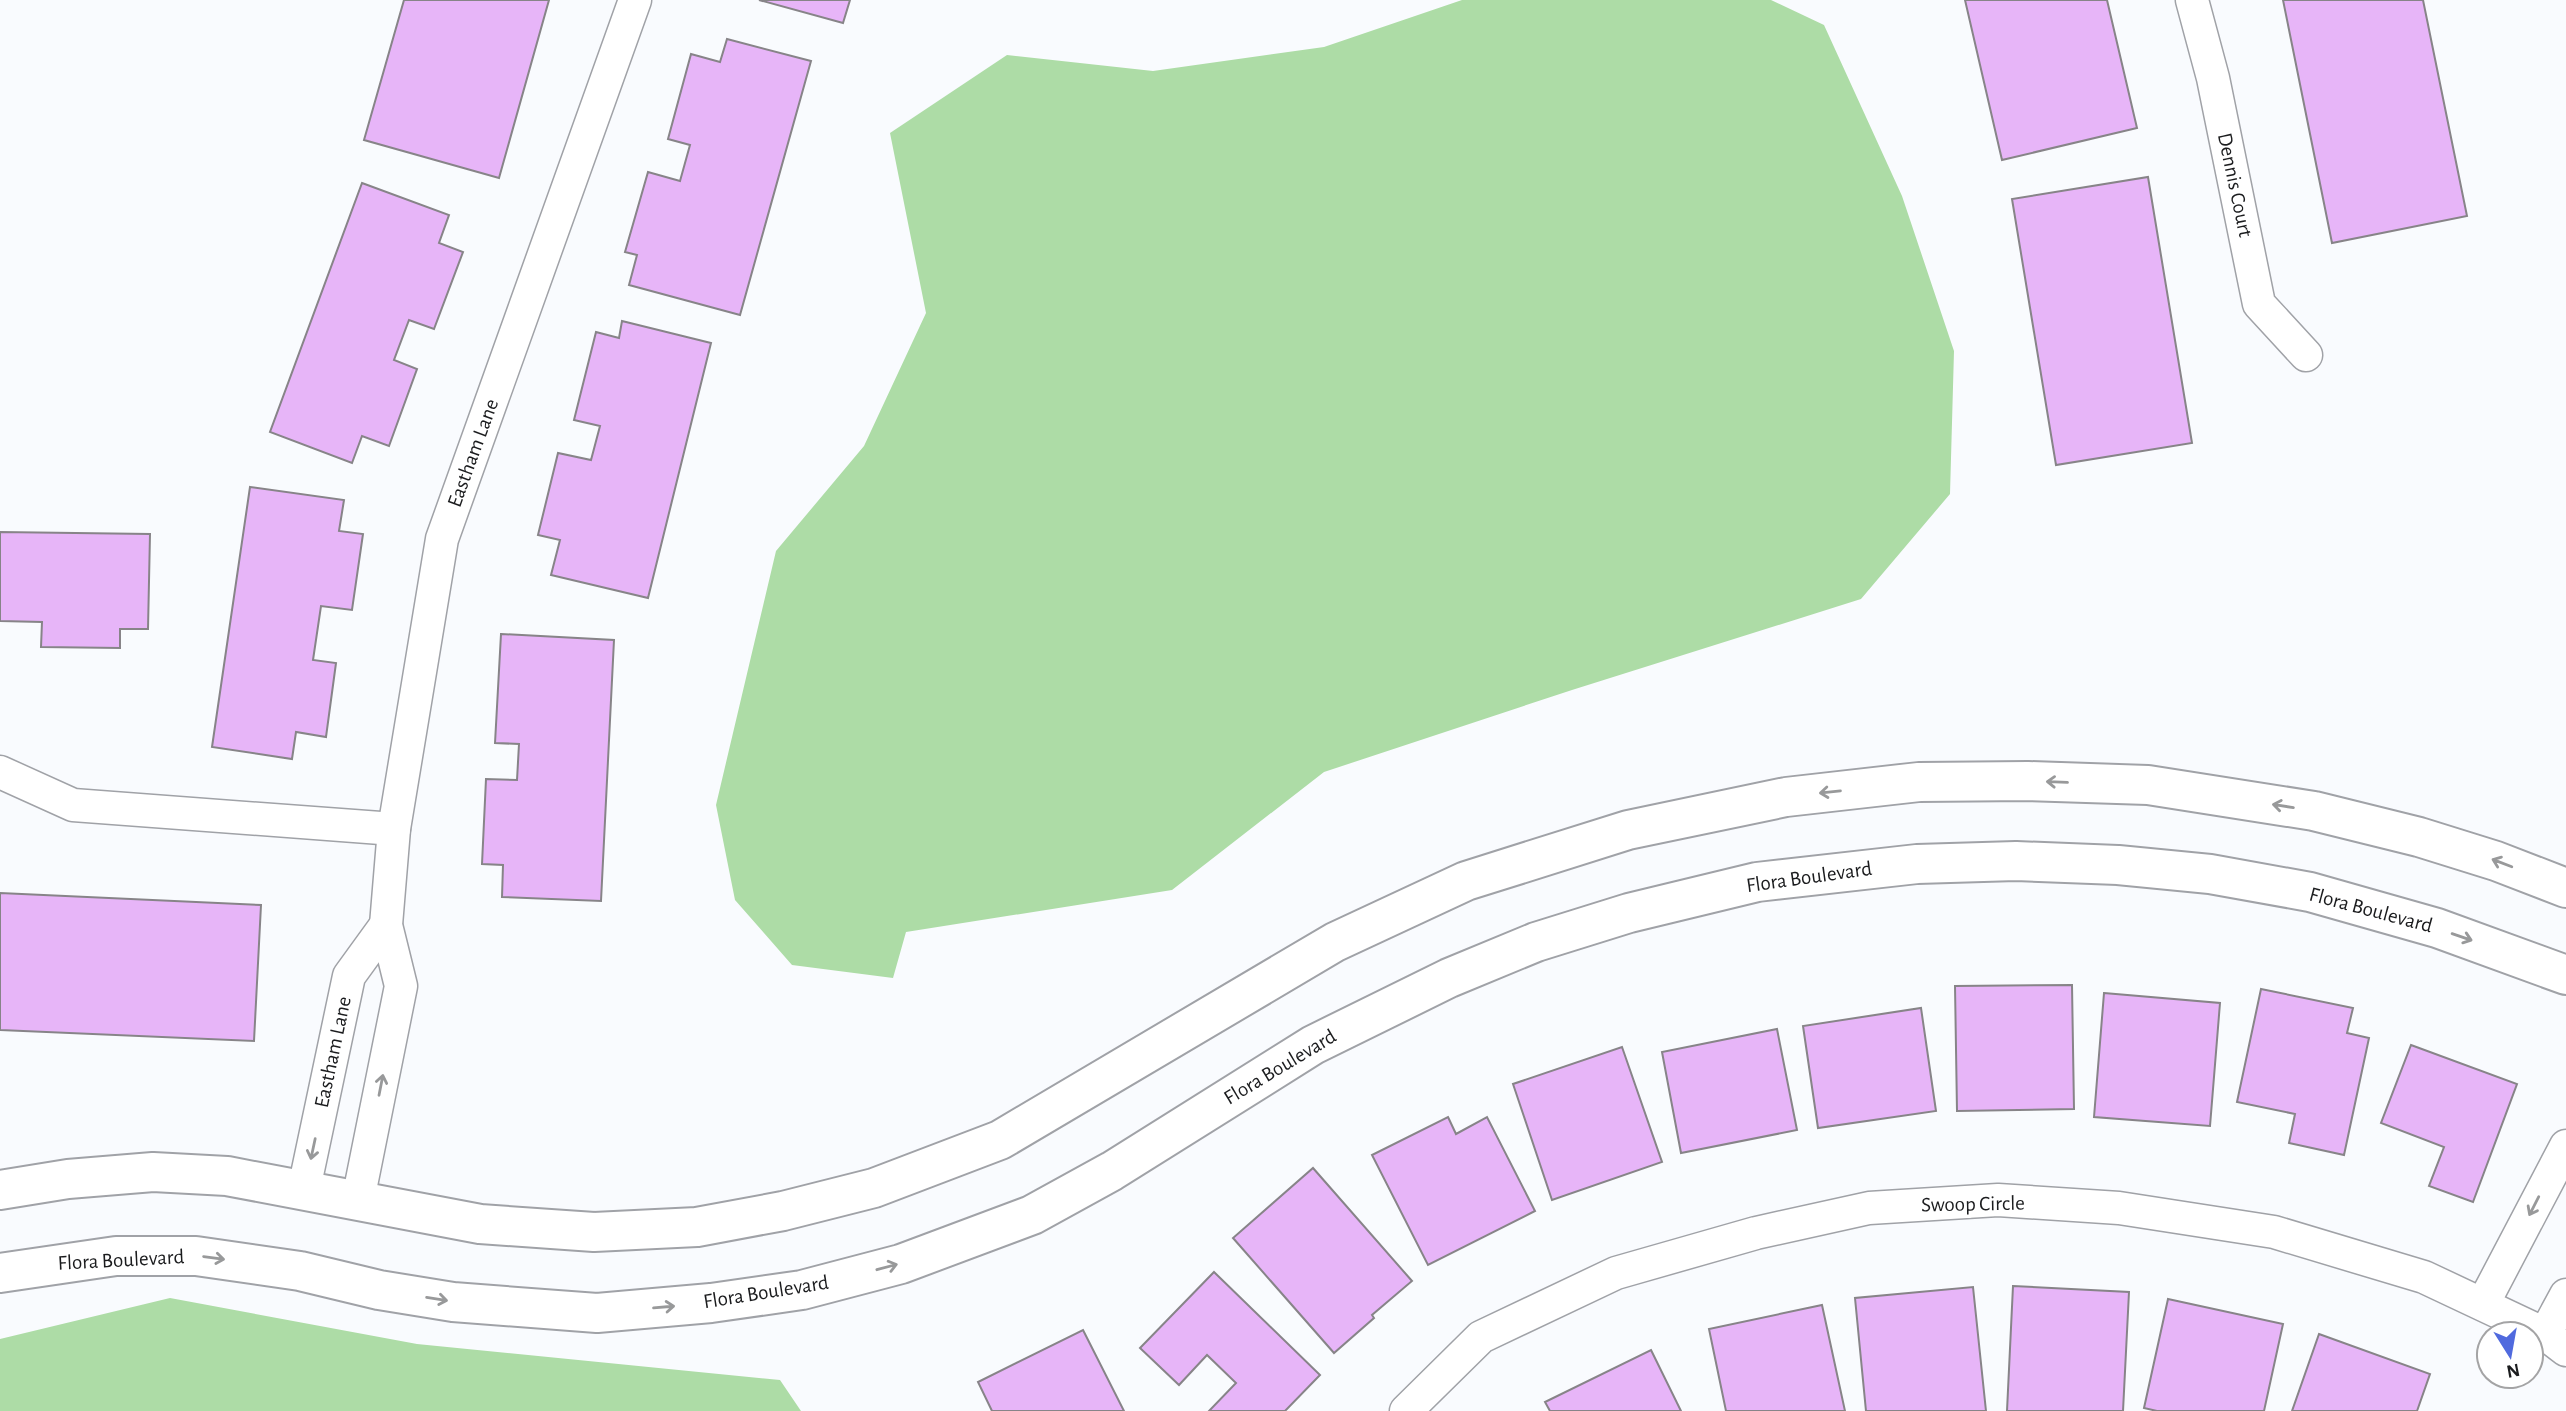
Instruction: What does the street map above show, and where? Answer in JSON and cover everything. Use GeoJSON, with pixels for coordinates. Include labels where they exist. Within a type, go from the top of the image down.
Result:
{"type":"FeatureCollection","features":[{"type":"Feature","properties":{"kind":"street","name":"Eastham Lane"},"geometry":{"type":"LineString","coordinates":[[358,1200],[401,986],[386,925],[394,829],[442,539],[635,0]]}},
{"type":"Feature","properties":{"kind":"street","name":"Dennis Court"},"geometry":{"type":"LineString","coordinates":[[2192,0],[2213,78],[2259,304],[2306,355]]}},
{"type":"Feature","properties":{"kind":"street"},"geometry":{"type":"LineString","coordinates":[[0,772],[73,805],[394,829]]}},
{"type":"Feature","properties":{"kind":"street"},"geometry":{"type":"LineString","coordinates":[[0,1190],[68,1179],[153,1172],[227,1176],[480,1224],[594,1232],[697,1227],[783,1211],[874,1188],[1000,1140],[1335,942],[1466,881],[1628,830],[1786,797],[1919,782],[2028,781],[2148,785],[2314,811],[2419,837],[2566,888]]}},
{"type":"Feature","properties":{"kind":"street","name":"Flora Boulevard"},"geometry":{"type":"LineString","coordinates":[[0,1273],[116,1256],[195,1256],[300,1271],[379,1290],[453,1302],[597,1313],[712,1303],[802,1290],[901,1264],[1032,1215],[1112,1171],[1313,1045],[1449,978],[1536,942],[1629,913],[1771,880],[1917,864],[2016,861],[2118,865],[2210,874],[2310,892],[2425,924],[2566,975]]}},
{"type":"Feature","properties":{"kind":"street","name":"Eastham Lane"},"geometry":{"type":"LineString","coordinates":[[304,1189],[349,976],[386,925]]}},
{"type":"Feature","properties":{"kind":"street"},"geometry":{"type":"LineString","coordinates":[[2483,1304],[2558,1180],[2566,1146]]}},
{"type":"Feature","properties":{"kind":"street","name":"Swoop Circle"},"geometry":{"type":"LineString","coordinates":[[1406,1411],[1481,1337],[1616,1272],[1756,1233],[1869,1208],[1998,1200],[2119,1208],[2274,1232],[2424,1278],[2483,1304],[2556,1342]]}},
{"type":"Feature","properties":{"kind":"street"},"geometry":{"type":"LineString","coordinates":[[2556,1342],[2566,1295]]}},
{"type":"Feature","properties":{"kind":"green space"},"geometry":{"type":"Polygon","coordinates":[[[1462,0],[1771,0],[1824,25],[1902,196],[1954,351],[1950,494],[1861,599],[1324,772],[1172,890],[906,932],[893,978],[792,965],[735,900],[716,805],[776,551],[864,446],[926,313],[890,133],[1007,55],[1153,71],[1324,47],[1462,0]]]}},
{"type":"Feature","properties":{"kind":"green space"},"geometry":{"type":"Polygon","coordinates":[[[170,1298],[417,1344],[780,1380],[801,1411],[0,1411],[0,1339],[170,1298]]]}},
{"type":"Feature","properties":{"kind":"building"},"geometry":{"type":"Polygon","coordinates":[[[404,0],[549,0],[499,178],[364,140],[404,0]]]}},
{"type":"Feature","properties":{"kind":"building"},"geometry":{"type":"Polygon","coordinates":[[[759,0],[850,0],[843,23],[759,0]]]}},
{"type":"Feature","properties":{"kind":"building"},"geometry":{"type":"Polygon","coordinates":[[[1965,0],[2107,0],[2137,128],[2002,160],[1965,0]]]}},
{"type":"Feature","properties":{"kind":"building"},"geometry":{"type":"Polygon","coordinates":[[[2283,0],[2423,0],[2467,216],[2332,243],[2283,0]]]}},
{"type":"Feature","properties":{"kind":"building"},"geometry":{"type":"Polygon","coordinates":[[[727,39],[811,61],[740,315],[629,285],[637,255],[625,252],[648,172],[680,181],[690,145],[668,139],[691,54],[720,62],[727,39]]]}},
{"type":"Feature","properties":{"kind":"building"},"geometry":{"type":"Polygon","coordinates":[[[2148,177],[2192,443],[2056,465],[2012,199],[2148,177]]]}},
{"type":"Feature","properties":{"kind":"building"},"geometry":{"type":"Polygon","coordinates":[[[362,183],[449,215],[439,243],[463,252],[434,329],[409,320],[394,360],[417,369],[389,446],[362,436],[352,463],[270,432],[362,183]]]}},
{"type":"Feature","properties":{"kind":"building"},"geometry":{"type":"Polygon","coordinates":[[[622,321],[711,343],[648,598],[551,575],[560,540],[538,535],[558,453],[591,460],[600,426],[574,420],[596,332],[619,338],[622,321]]]}},
{"type":"Feature","properties":{"kind":"building"},"geometry":{"type":"Polygon","coordinates":[[[250,487],[344,500],[339,531],[363,534],[352,610],[321,606],[313,660],[336,663],[326,737],[296,732],[292,759],[212,747],[250,487]]]}},
{"type":"Feature","properties":{"kind":"building"},"geometry":{"type":"Polygon","coordinates":[[[0,532],[150,534],[148,629],[120,629],[120,648],[41,647],[42,622],[0,621],[0,532]]]}},
{"type":"Feature","properties":{"kind":"building"},"geometry":{"type":"Polygon","coordinates":[[[501,634],[614,640],[601,901],[502,897],[503,865],[482,864],[486,779],[517,780],[519,744],[495,743],[501,634]]]}},
{"type":"Feature","properties":{"kind":"building"},"geometry":{"type":"Polygon","coordinates":[[[0,893],[261,905],[254,1041],[0,1030],[0,893]]]}},
{"type":"Feature","properties":{"kind":"building"},"geometry":{"type":"Polygon","coordinates":[[[2072,985],[2074,1109],[1957,1111],[1955,986],[2072,985]]]}},
{"type":"Feature","properties":{"kind":"building"},"geometry":{"type":"Polygon","coordinates":[[[2261,989],[2353,1008],[2347,1033],[2369,1038],[2344,1155],[2289,1143],[2295,1114],[2237,1102],[2261,989]]]}},
{"type":"Feature","properties":{"kind":"building"},"geometry":{"type":"Polygon","coordinates":[[[2104,993],[2220,1003],[2210,1126],[2094,1117],[2104,993]]]}},
{"type":"Feature","properties":{"kind":"building"},"geometry":{"type":"Polygon","coordinates":[[[1921,1008],[1936,1111],[1818,1128],[1803,1026],[1921,1008]]]}},
{"type":"Feature","properties":{"kind":"building"},"geometry":{"type":"Polygon","coordinates":[[[1777,1029],[1797,1130],[1681,1153],[1662,1052],[1777,1029]]]}},
{"type":"Feature","properties":{"kind":"building"},"geometry":{"type":"Polygon","coordinates":[[[2411,1045],[2517,1084],[2473,1202],[2429,1186],[2444,1147],[2381,1123],[2411,1045]]]}},
{"type":"Feature","properties":{"kind":"building"},"geometry":{"type":"Polygon","coordinates":[[[1622,1047],[1662,1162],[1552,1200],[1513,1084],[1622,1047]]]}},
{"type":"Feature","properties":{"kind":"building"},"geometry":{"type":"Polygon","coordinates":[[[1448,1117],[1456,1134],[1487,1117],[1535,1211],[1428,1265],[1372,1155],[1448,1117]]]}},
{"type":"Feature","properties":{"kind":"building"},"geometry":{"type":"Polygon","coordinates":[[[1313,1168],[1412,1281],[1372,1315],[1374,1318],[1334,1353],[1233,1238],[1313,1168]]]}},
{"type":"Feature","properties":{"kind":"building"},"geometry":{"type":"Polygon","coordinates":[[[1214,1272],[1320,1375],[1285,1411],[1209,1411],[1236,1383],[1207,1355],[1179,1385],[1140,1348],[1214,1272]]]}},
{"type":"Feature","properties":{"kind":"building"},"geometry":{"type":"Polygon","coordinates":[[[2013,1286],[2129,1292],[2123,1411],[2007,1411],[2013,1286]]]}},
{"type":"Feature","properties":{"kind":"building"},"geometry":{"type":"Polygon","coordinates":[[[1973,1287],[1986,1411],[1866,1411],[1855,1298],[1973,1287]]]}},
{"type":"Feature","properties":{"kind":"building"},"geometry":{"type":"Polygon","coordinates":[[[2168,1299],[2283,1324],[2264,1411],[2157,1411],[2144,1408],[2168,1299]]]}},
{"type":"Feature","properties":{"kind":"building"},"geometry":{"type":"Polygon","coordinates":[[[1822,1305],[1845,1411],[1726,1411],[1709,1329],[1822,1305]]]}},
{"type":"Feature","properties":{"kind":"building"},"geometry":{"type":"Polygon","coordinates":[[[1083,1330],[1124,1411],[992,1411],[978,1382],[1083,1330]]]}},
{"type":"Feature","properties":{"kind":"building"},"geometry":{"type":"Polygon","coordinates":[[[2319,1334],[2430,1374],[2417,1411],[2292,1411],[2319,1334]]]}},
{"type":"Feature","properties":{"kind":"building"},"geometry":{"type":"Polygon","coordinates":[[[1651,1350],[1681,1411],[1550,1411],[1545,1402],[1651,1350]]]}}]}
